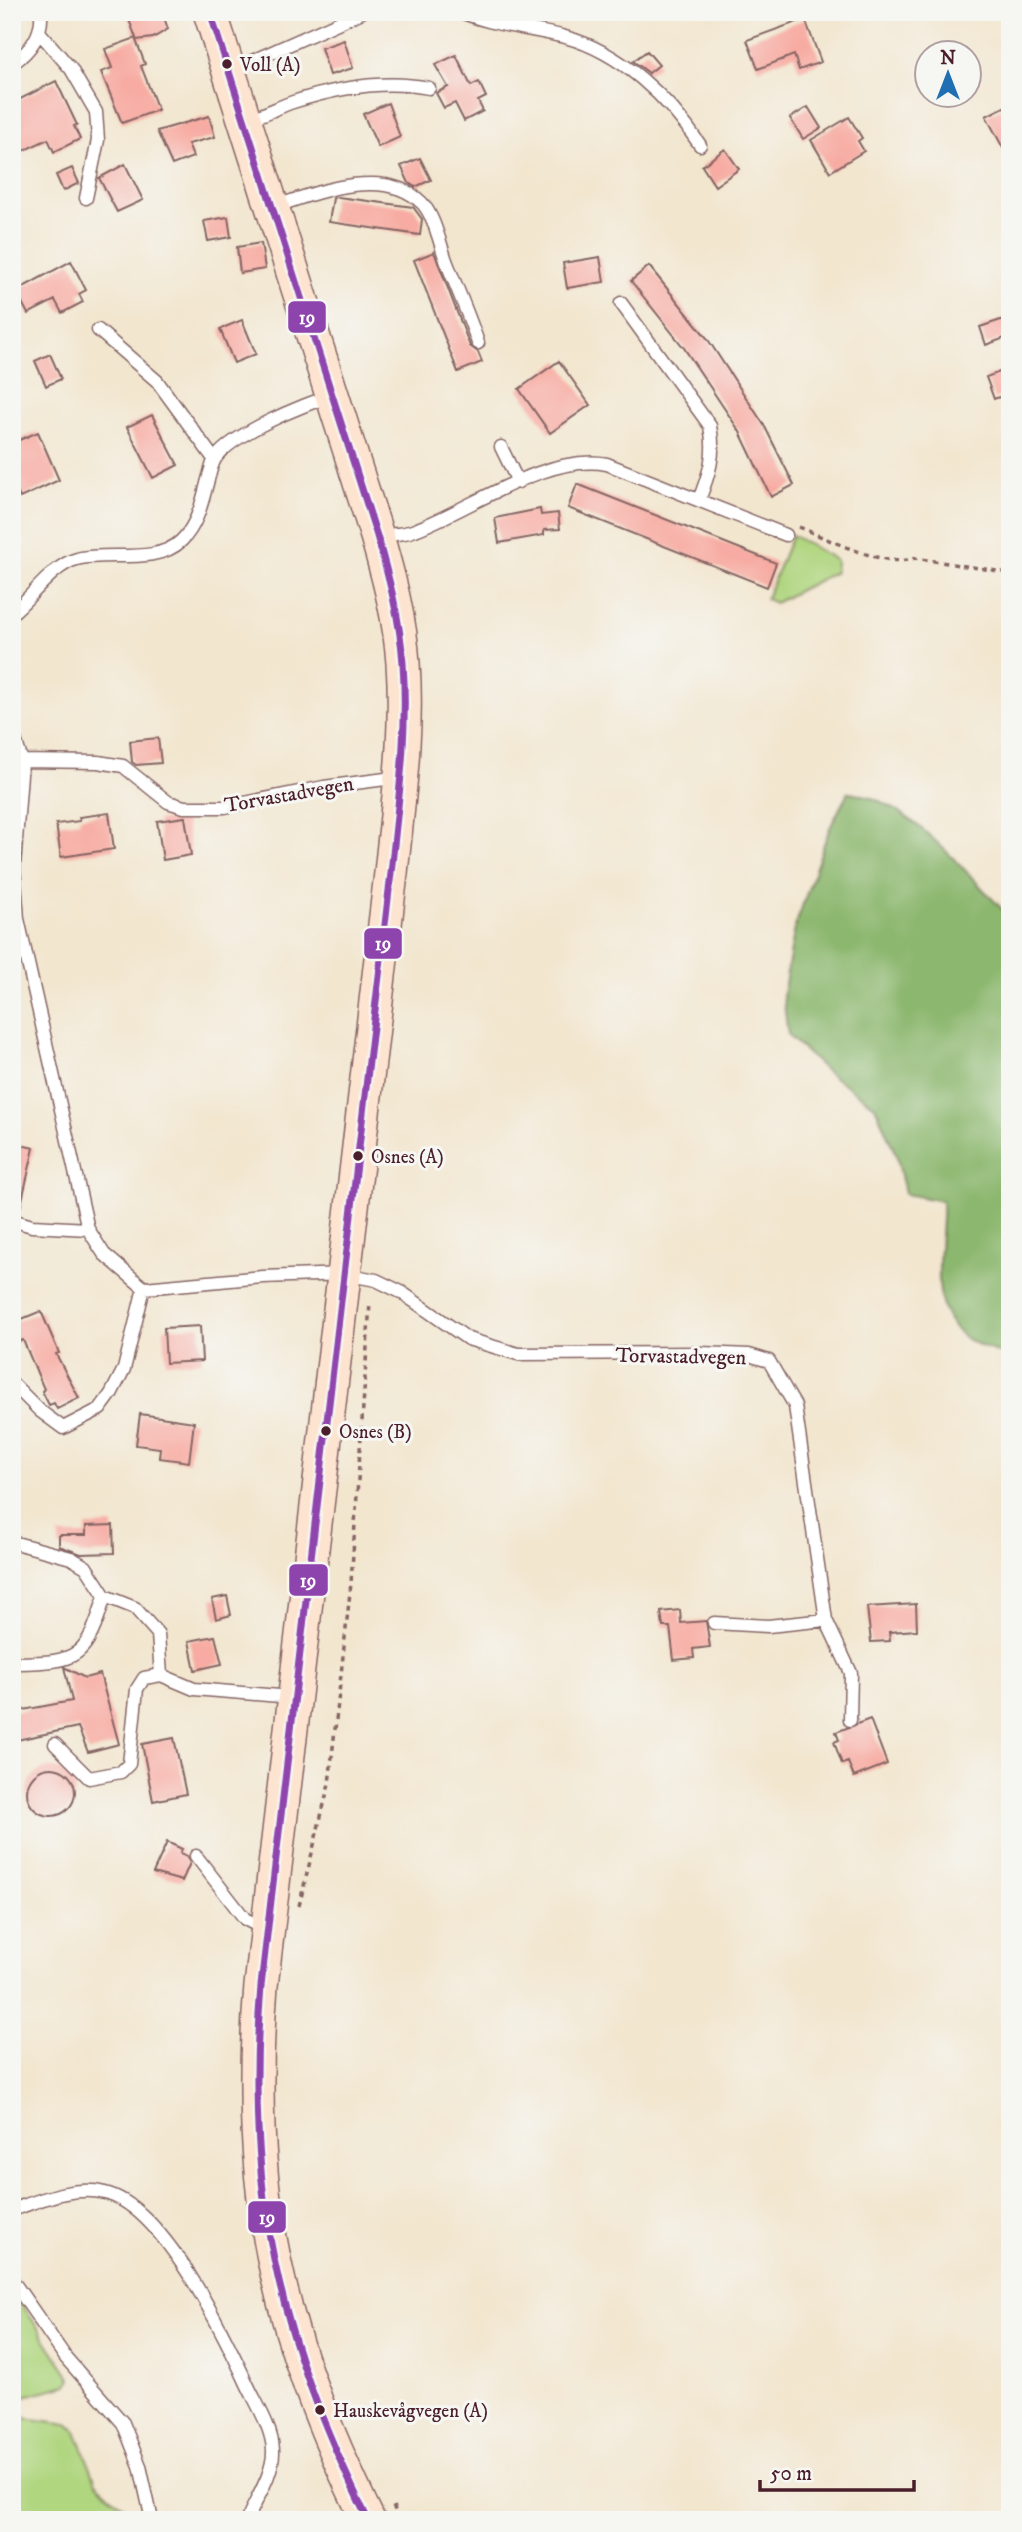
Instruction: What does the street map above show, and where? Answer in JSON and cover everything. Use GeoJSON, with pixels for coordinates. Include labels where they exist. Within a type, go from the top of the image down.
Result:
{"type":"FeatureCollection","features":[{"type":"Feature","properties":{"kind":"main road"},"geometry":{"type":"LineString","coordinates":[[210,12],[377,536],[390,585],[402,651],[404,702],[401,777],[358,1276],[296,1697],[268,1930],[256,2065],[258,2161],[266,2228],[276,2279],[313,2400],[378,2508]]}},
{"type":"Feature","properties":{"kind":"lane"},"geometry":{"type":"LineString","coordinates":[[12,64],[23,57],[40,33],[41,12]]}},
{"type":"Feature","properties":{"kind":"lane"},"geometry":{"type":"LineString","coordinates":[[228,72],[362,12]]}},
{"type":"Feature","properties":{"kind":"lane"},"geometry":{"type":"LineString","coordinates":[[461,12],[526,31],[566,37],[616,58],[659,96],[700,145]]}},
{"type":"Feature","properties":{"kind":"lane"},"geometry":{"type":"LineString","coordinates":[[40,33],[71,69],[96,113],[98,140],[86,198]]}},
{"type":"Feature","properties":{"kind":"lane"},"geometry":{"type":"LineString","coordinates":[[243,120],[295,102],[348,89],[400,82],[429,88]]}},
{"type":"Feature","properties":{"kind":"lane"},"geometry":{"type":"LineString","coordinates":[[271,209],[320,191],[357,185],[387,186],[411,195],[424,205],[430,218],[464,299],[478,342]]}},
{"type":"Feature","properties":{"kind":"lane"},"geometry":{"type":"LineString","coordinates":[[621,303],[710,426],[714,446],[713,464],[699,500]]}},
{"type":"Feature","properties":{"kind":"lane"},"geometry":{"type":"LineString","coordinates":[[98,330],[157,381],[214,459]]}},
{"type":"Feature","properties":{"kind":"lane"},"geometry":{"type":"LineString","coordinates":[[12,613],[54,574],[75,559],[151,554],[180,543],[197,514],[214,459],[225,447],[246,434],[332,396]]}},
{"type":"Feature","properties":{"kind":"lane"},"geometry":{"type":"LineString","coordinates":[[501,447],[517,482]]}},
{"type":"Feature","properties":{"kind":"lane"},"geometry":{"type":"LineString","coordinates":[[377,536],[412,532],[517,482],[570,464],[592,461],[607,464],[786,535]]}},
{"type":"Feature","properties":{"kind":"lane"},"geometry":{"type":"LineString","coordinates":[[12,730],[22,761],[15,867],[18,919],[88,1229],[104,1254],[144,1288],[124,1369],[100,1409],[63,1428],[40,1411],[12,1383]]}},
{"type":"Feature","properties":{"kind":"lane","name":"Torvastadvegen"},"geometry":{"type":"LineString","coordinates":[[22,761],[123,766],[168,802],[184,807],[225,807],[324,787],[401,777]]}},
{"type":"Feature","properties":{"kind":"lane"},"geometry":{"type":"LineString","coordinates":[[12,1220],[32,1226],[88,1229]]}},
{"type":"Feature","properties":{"kind":"lane","name":"Torvastadvegen"},"geometry":{"type":"LineString","coordinates":[[144,1288],[264,1277],[358,1276],[401,1292],[468,1339],[518,1354],[701,1353],[749,1355],[769,1361],[795,1406],[826,1620],[851,1673],[850,1720]]}},
{"type":"Feature","properties":{"kind":"lane"},"geometry":{"type":"LineString","coordinates":[[12,1542],[71,1558],[86,1567],[105,1596],[135,1608],[158,1634],[161,1675]]}},
{"type":"Feature","properties":{"kind":"lane"},"geometry":{"type":"LineString","coordinates":[[16,1663],[66,1661],[79,1654],[89,1638],[105,1596]]}},
{"type":"Feature","properties":{"kind":"lane"},"geometry":{"type":"LineString","coordinates":[[714,1623],[768,1626],[826,1620]]}},
{"type":"Feature","properties":{"kind":"lane"},"geometry":{"type":"LineString","coordinates":[[55,1744],[89,1778],[121,1772],[129,1764],[137,1689],[144,1678],[161,1675],[194,1689],[296,1697]]}},
{"type":"Feature","properties":{"kind":"lane"},"geometry":{"type":"LineString","coordinates":[[196,1856],[244,1919],[254,1926],[268,1930]]}},
{"type":"Feature","properties":{"kind":"lane"},"geometry":{"type":"LineString","coordinates":[[12,2210],[77,2191],[104,2192],[124,2201],[160,2236],[179,2260],[227,2339],[272,2442],[272,2462],[247,2520]]}},
{"type":"Feature","properties":{"kind":"lane"},"geometry":{"type":"LineString","coordinates":[[12,2280],[66,2358],[123,2423],[140,2466],[152,2520]]}},
{"type":"Feature","properties":{"kind":"path"},"geometry":{"type":"LineString","coordinates":[[786,535],[793,525],[886,558],[905,562],[915,558],[1010,573]]}},
{"type":"Feature","properties":{"kind":"path"},"geometry":{"type":"LineString","coordinates":[[298,1917],[324,1813],[331,1771],[351,1583],[358,1276]]}},
{"type":"Feature","properties":{"kind":"path"},"geometry":{"type":"LineString","coordinates":[[378,2508],[400,2520]]}},
{"type":"Feature","properties":{"kind":"green space"},"geometry":{"type":"Polygon","coordinates":[[[792,535],[836,560],[835,572],[775,603],[766,599],[792,535]]]}},
{"type":"Feature","properties":{"kind":"green space"},"geometry":{"type":"Polygon","coordinates":[[[848,792],[870,797],[912,821],[951,856],[1002,909],[1010,926],[1010,1357],[964,1337],[951,1324],[944,1308],[939,1273],[942,1201],[905,1194],[897,1157],[875,1106],[827,1072],[788,1035],[783,995],[795,927],[829,830],[848,792]]]}},
{"type":"Feature","properties":{"kind":"green space"},"geometry":{"type":"Polygon","coordinates":[[[12,2298],[23,2306],[71,2378],[68,2385],[20,2397],[12,2404],[12,2298]]]}},
{"type":"Feature","properties":{"kind":"green space"},"geometry":{"type":"Polygon","coordinates":[[[12,2410],[24,2418],[68,2424],[76,2431],[96,2482],[138,2520],[12,2520],[12,2410]]]}},
{"type":"Feature","properties":{"kind":"building"},"geometry":{"type":"Polygon","coordinates":[[[126,12],[162,12],[168,29],[153,38],[136,40],[145,64],[141,66],[158,110],[122,123],[101,72],[112,68],[105,49],[136,38],[126,12]]]}},
{"type":"Feature","properties":{"kind":"building"},"geometry":{"type":"Polygon","coordinates":[[[805,19],[821,62],[799,70],[794,55],[758,69],[747,40],[805,19]]]}},
{"type":"Feature","properties":{"kind":"building"},"geometry":{"type":"Polygon","coordinates":[[[344,40],[353,68],[330,75],[321,48],[344,40]]]}},
{"type":"Feature","properties":{"kind":"building"},"geometry":{"type":"Polygon","coordinates":[[[647,51],[659,65],[649,73],[633,61],[647,51]]]}},
{"type":"Feature","properties":{"kind":"building"},"geometry":{"type":"Polygon","coordinates":[[[456,55],[471,86],[479,82],[486,97],[478,101],[483,111],[464,121],[455,103],[444,108],[436,93],[448,87],[435,65],[456,55]]]}},
{"type":"Feature","properties":{"kind":"building"},"geometry":{"type":"Polygon","coordinates":[[[56,81],[77,125],[74,126],[80,139],[54,152],[48,139],[12,156],[12,103],[56,81]]]}},
{"type":"Feature","properties":{"kind":"building"},"geometry":{"type":"Polygon","coordinates":[[[388,103],[400,137],[378,147],[363,114],[388,103]]]}},
{"type":"Feature","properties":{"kind":"building"},"geometry":{"type":"Polygon","coordinates":[[[1010,104],[1010,161],[986,116],[1010,104]]]}},
{"type":"Feature","properties":{"kind":"building"},"geometry":{"type":"Polygon","coordinates":[[[808,107],[821,128],[803,139],[790,118],[808,107]]]}},
{"type":"Feature","properties":{"kind":"building"},"geometry":{"type":"Polygon","coordinates":[[[209,116],[215,137],[188,144],[193,157],[172,165],[157,131],[209,116]]]}},
{"type":"Feature","properties":{"kind":"building"},"geometry":{"type":"Polygon","coordinates":[[[849,117],[862,138],[858,141],[864,151],[830,172],[811,140],[849,117]]]}},
{"type":"Feature","properties":{"kind":"building"},"geometry":{"type":"Polygon","coordinates":[[[725,149],[739,169],[715,186],[702,166],[725,149]]]}},
{"type":"Feature","properties":{"kind":"building"},"geometry":{"type":"Polygon","coordinates":[[[420,158],[431,180],[415,187],[409,183],[401,166],[420,158]]]}},
{"type":"Feature","properties":{"kind":"building"},"geometry":{"type":"Polygon","coordinates":[[[125,164],[143,200],[117,212],[99,178],[125,164]]]}},
{"type":"Feature","properties":{"kind":"building"},"geometry":{"type":"Polygon","coordinates":[[[72,168],[79,183],[63,191],[56,175],[72,168]]]}},
{"type":"Feature","properties":{"kind":"building"},"geometry":{"type":"Polygon","coordinates":[[[333,198],[413,207],[422,219],[420,235],[329,222],[333,198]]]}},
{"type":"Feature","properties":{"kind":"building"},"geometry":{"type":"Polygon","coordinates":[[[228,217],[231,237],[208,241],[204,221],[228,217]]]}},
{"type":"Feature","properties":{"kind":"building"},"geometry":{"type":"Polygon","coordinates":[[[261,243],[265,269],[240,273],[237,247],[261,243]]]}},
{"type":"Feature","properties":{"kind":"building"},"geometry":{"type":"Polygon","coordinates":[[[434,252],[470,346],[478,352],[482,362],[458,372],[414,260],[434,252]]]}},
{"type":"Feature","properties":{"kind":"building"},"geometry":{"type":"Polygon","coordinates":[[[600,257],[604,282],[567,288],[563,263],[600,257]]]}},
{"type":"Feature","properties":{"kind":"building"},"geometry":{"type":"Polygon","coordinates":[[[71,261],[86,290],[79,294],[83,302],[62,313],[55,300],[28,314],[16,291],[71,261]]]}},
{"type":"Feature","properties":{"kind":"building"},"geometry":{"type":"Polygon","coordinates":[[[649,266],[707,338],[764,425],[794,485],[771,497],[740,432],[684,348],[631,281],[649,266]]]}},
{"type":"Feature","properties":{"kind":"building"},"geometry":{"type":"Polygon","coordinates":[[[1010,317],[1010,336],[986,345],[980,327],[1010,317]]]}},
{"type":"Feature","properties":{"kind":"building"},"geometry":{"type":"Polygon","coordinates":[[[242,320],[256,354],[234,363],[220,329],[242,320]]]}},
{"type":"Feature","properties":{"kind":"building"},"geometry":{"type":"Polygon","coordinates":[[[50,354],[61,379],[46,386],[35,361],[50,354]]]}},
{"type":"Feature","properties":{"kind":"building"},"geometry":{"type":"Polygon","coordinates":[[[559,361],[590,405],[550,433],[519,389],[559,361]]]}},
{"type":"Feature","properties":{"kind":"building"},"geometry":{"type":"Polygon","coordinates":[[[1005,370],[1010,393],[994,399],[986,377],[1005,370]]]}},
{"type":"Feature","properties":{"kind":"building"},"geometry":{"type":"Polygon","coordinates":[[[152,415],[178,465],[153,478],[127,427],[152,415]]]}},
{"type":"Feature","properties":{"kind":"building"},"geometry":{"type":"Polygon","coordinates":[[[38,432],[59,480],[20,498],[12,481],[12,443],[38,432]]]}},
{"type":"Feature","properties":{"kind":"building"},"geometry":{"type":"Polygon","coordinates":[[[577,484],[776,563],[767,587],[568,508],[577,484]]]}},
{"type":"Feature","properties":{"kind":"building"},"geometry":{"type":"Polygon","coordinates":[[[540,509],[541,515],[558,513],[560,529],[544,530],[544,535],[499,543],[495,518],[540,509]]]}},
{"type":"Feature","properties":{"kind":"building"},"geometry":{"type":"Polygon","coordinates":[[[158,738],[161,763],[136,765],[132,762],[130,741],[158,738]]]}},
{"type":"Feature","properties":{"kind":"building"},"geometry":{"type":"Polygon","coordinates":[[[109,813],[114,849],[61,857],[56,824],[80,821],[79,817],[109,813]]]}},
{"type":"Feature","properties":{"kind":"building"},"geometry":{"type":"Polygon","coordinates":[[[185,817],[191,855],[163,860],[157,821],[185,817]]]}},
{"type":"Feature","properties":{"kind":"building"},"geometry":{"type":"Polygon","coordinates":[[[12,1143],[34,1148],[19,1213],[12,1211],[12,1143]]]}},
{"type":"Feature","properties":{"kind":"building"},"geometry":{"type":"Polygon","coordinates":[[[41,1311],[59,1353],[56,1354],[79,1398],[57,1409],[54,1403],[49,1405],[42,1391],[44,1389],[23,1340],[12,1344],[12,1323],[41,1311]]]}},
{"type":"Feature","properties":{"kind":"building"},"geometry":{"type":"Polygon","coordinates":[[[200,1326],[202,1361],[166,1363],[164,1328],[200,1326]]]}},
{"type":"Feature","properties":{"kind":"building"},"geometry":{"type":"Polygon","coordinates":[[[140,1414],[194,1422],[189,1462],[159,1458],[160,1448],[136,1445],[140,1414]]]}},
{"type":"Feature","properties":{"kind":"building"},"geometry":{"type":"Polygon","coordinates":[[[113,1525],[114,1553],[81,1554],[59,1546],[59,1535],[86,1535],[86,1526],[113,1525]]]}},
{"type":"Feature","properties":{"kind":"building"},"geometry":{"type":"Polygon","coordinates":[[[227,1596],[231,1615],[216,1619],[212,1599],[227,1596]]]}},
{"type":"Feature","properties":{"kind":"building"},"geometry":{"type":"Polygon","coordinates":[[[916,1604],[917,1630],[889,1632],[890,1641],[871,1642],[867,1607],[916,1604]]]}},
{"type":"Feature","properties":{"kind":"building"},"geometry":{"type":"Polygon","coordinates":[[[680,1610],[681,1623],[706,1621],[710,1647],[693,1649],[694,1658],[674,1660],[670,1627],[663,1627],[661,1612],[680,1610]]]}},
{"type":"Feature","properties":{"kind":"building"},"geometry":{"type":"Polygon","coordinates":[[[215,1636],[222,1664],[195,1670],[189,1641],[215,1636]]]}},
{"type":"Feature","properties":{"kind":"building"},"geometry":{"type":"Polygon","coordinates":[[[64,1667],[85,1678],[100,1674],[119,1744],[88,1752],[78,1727],[12,1741],[12,1712],[72,1701],[64,1667]]]}},
{"type":"Feature","properties":{"kind":"building"},"geometry":{"type":"Polygon","coordinates":[[[870,1719],[887,1764],[854,1777],[848,1762],[842,1764],[834,1742],[839,1740],[836,1732],[870,1719]]]}},
{"type":"Feature","properties":{"kind":"building"},"geometry":{"type":"Polygon","coordinates":[[[174,1738],[186,1794],[153,1801],[142,1744],[174,1738]]]}},
{"type":"Feature","properties":{"kind":"building"},"geometry":{"type":"Polygon","coordinates":[[[51,1768],[68,1775],[75,1792],[68,1809],[51,1816],[34,1809],[27,1792],[34,1775],[51,1768]]]}},
{"type":"Feature","properties":{"kind":"building"},"geometry":{"type":"Polygon","coordinates":[[[167,1842],[182,1849],[180,1853],[187,1856],[190,1863],[182,1881],[153,1873],[167,1842]]]}},
{"type":"Feature","properties":{"kind":"transit line","name":"19"},"geometry":{"type":"LineString","coordinates":[[210,12],[377,536],[390,583],[402,647],[403,742],[397,821],[261,1986],[257,2060],[258,2130],[264,2197],[274,2261],[290,2324],[311,2388],[368,2520]]}},
{"type":"Feature","properties":{"kind":"place","name":"Voll (A)"},"geometry":{"type":"Point","coordinates":[227,64]}},
{"type":"Feature","properties":{"kind":"place","name":"Osnes (A)"},"geometry":{"type":"Point","coordinates":[358,1156]}},
{"type":"Feature","properties":{"kind":"place","name":"Osnes (B)"},"geometry":{"type":"Point","coordinates":[326,1431]}},
{"type":"Feature","properties":{"kind":"place","name":"Hauskevågvegen (A)"},"geometry":{"type":"Point","coordinates":[320,2410]}}]}
